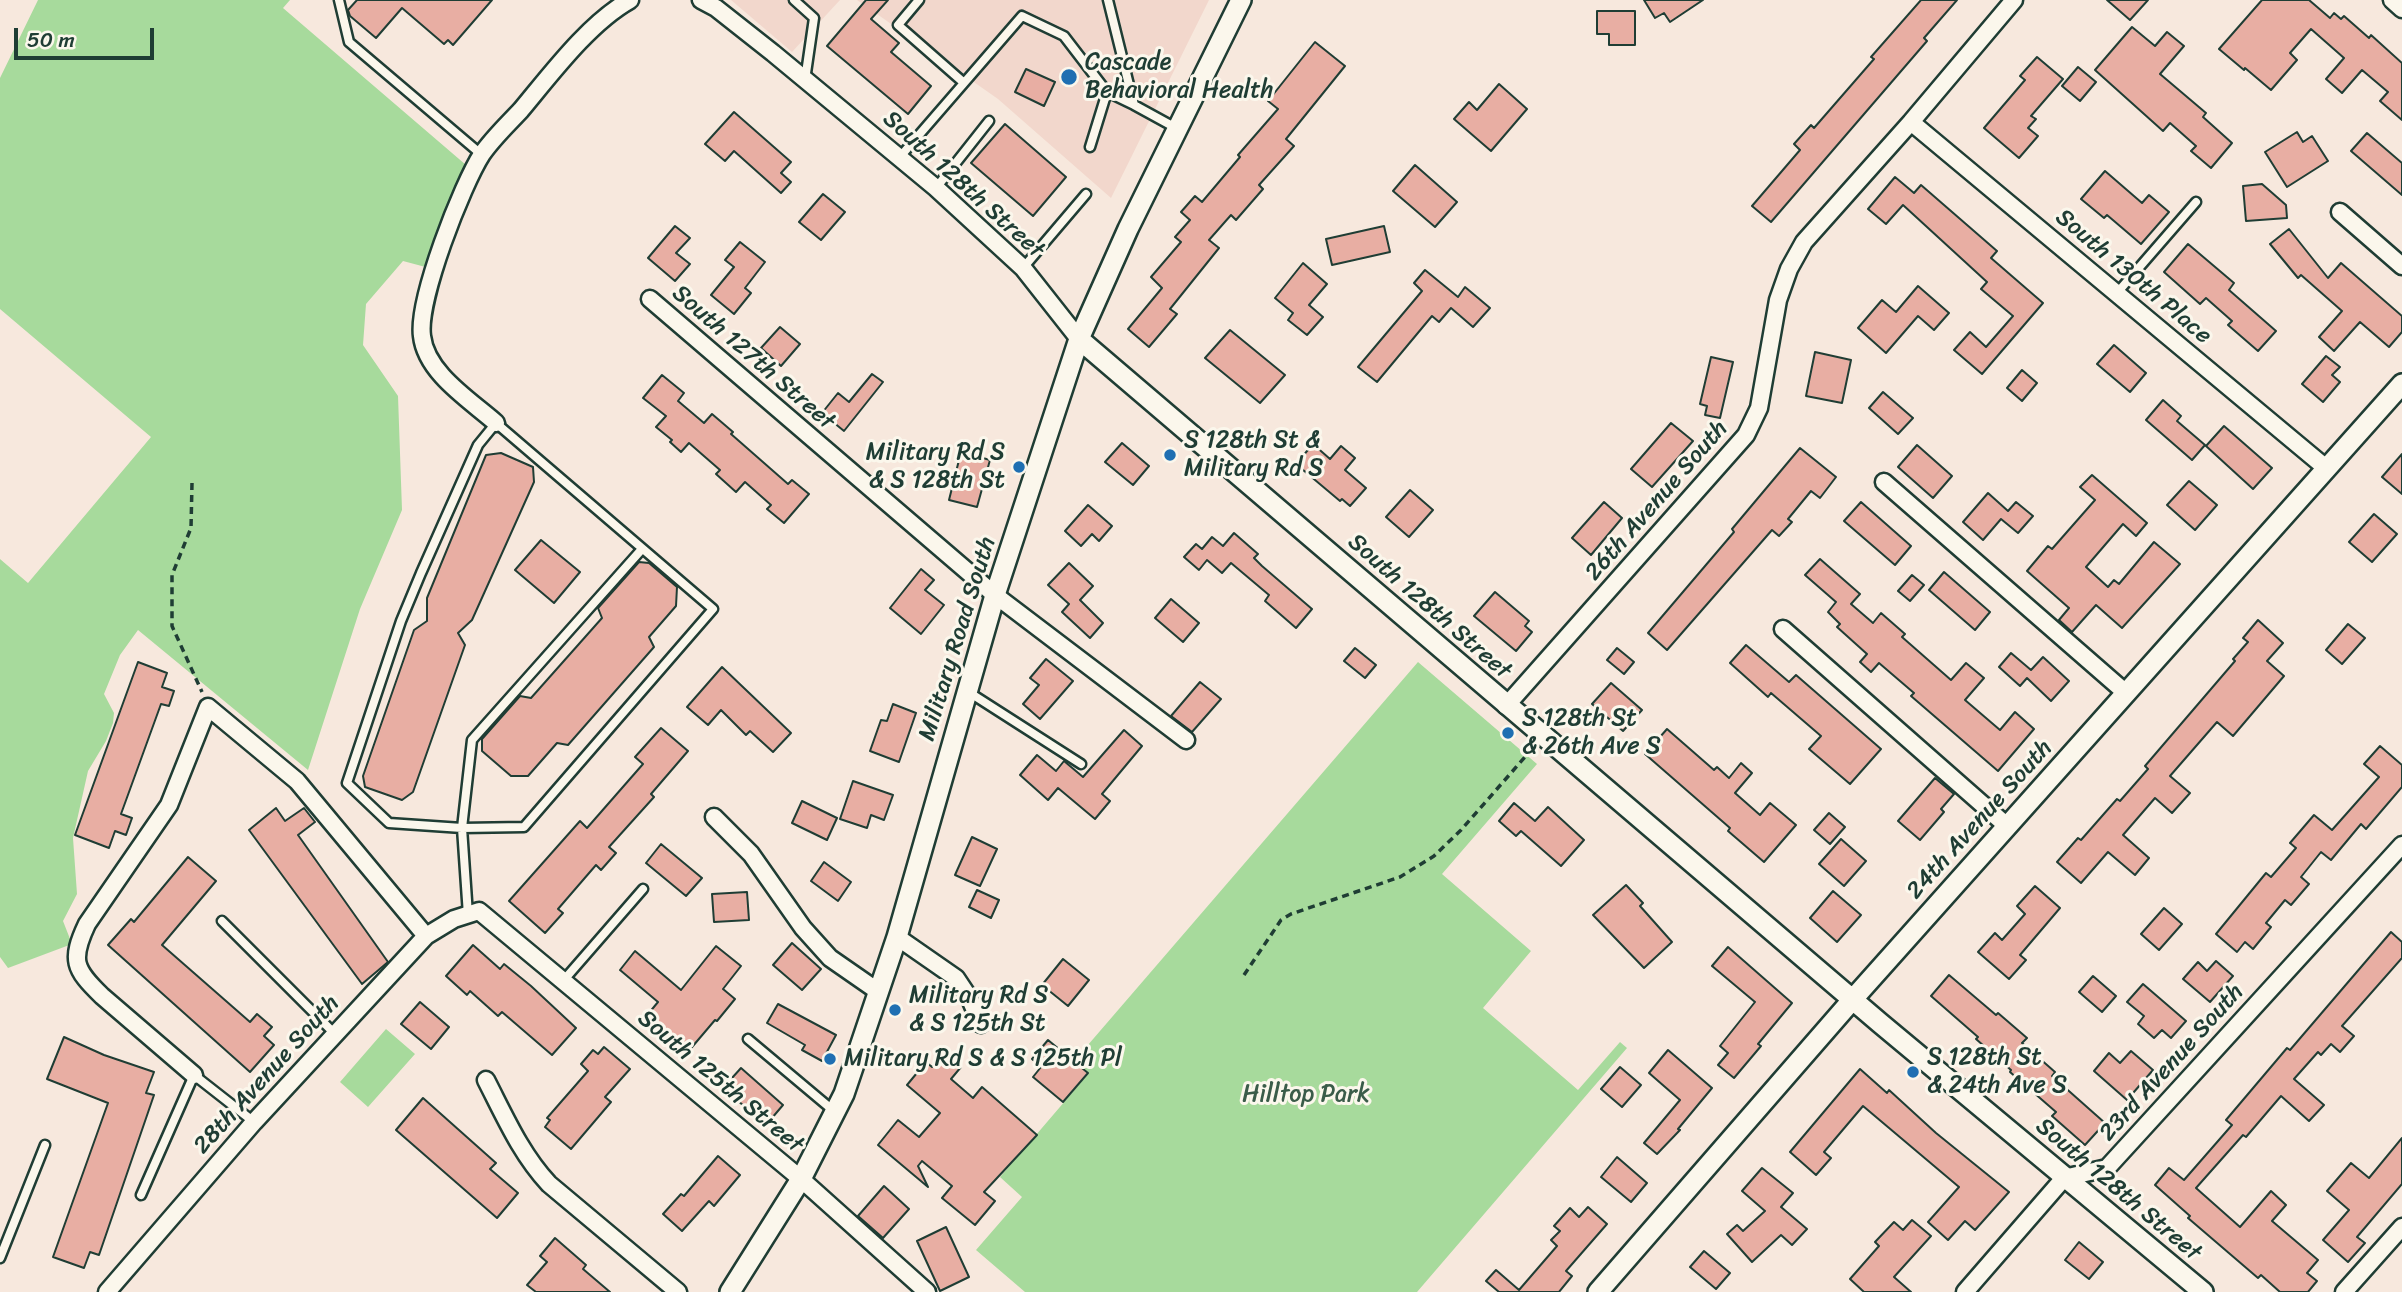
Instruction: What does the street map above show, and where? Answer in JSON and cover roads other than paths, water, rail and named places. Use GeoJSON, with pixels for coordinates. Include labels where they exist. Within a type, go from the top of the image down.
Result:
{"type":"FeatureCollection","features":[{"type":"Feature","properties":{"kind":"street"},"geometry":{"type":"LineString","coordinates":[[496,423],[450,383],[429,359],[421,335],[425,301],[450,222],[482,155],[568,54],[629,0]]}},
{"type":"Feature","properties":{"kind":"street","name":"South 128th Street"},"geometry":{"type":"LineString","coordinates":[[701,0],[716,8],[936,188],[1023,268],[1079,339],[1506,706],[2064,1178],[2203,1292]]}},
{"type":"Feature","properties":{"kind":"street","name":"Military Road South"},"geometry":{"type":"LineString","coordinates":[[730,1292],[801,1179],[844,1094],[897,937],[995,595],[1079,339],[1176,128],[1241,0]]}},
{"type":"Feature","properties":{"kind":"street","name":"26th Avenue South"},"geometry":{"type":"LineString","coordinates":[[1506,706],[1746,435],[1759,408],[1779,300],[1789,269],[1804,242],[1911,122],[2014,0]]}},
{"type":"Feature","properties":{"kind":"street"},"geometry":{"type":"LineString","coordinates":[[2392,0],[2402,9]]}},
{"type":"Feature","properties":{"kind":"street","name":"South 130th Place"},"geometry":{"type":"LineString","coordinates":[[1911,122],[2326,468]]}},
{"type":"Feature","properties":{"kind":"street"},"geometry":{"type":"LineString","coordinates":[[2340,212],[2402,266]]}},
{"type":"Feature","properties":{"kind":"street","name":"South 127th Street"},"geometry":{"type":"LineString","coordinates":[[650,299],[995,595],[1186,740]]}},
{"type":"Feature","properties":{"kind":"street","name":"24th Avenue South"},"geometry":{"type":"LineString","coordinates":[[1598,1292],[1853,999],[2402,384]]}},
{"type":"Feature","properties":{"kind":"street"},"geometry":{"type":"LineString","coordinates":[[1884,482],[2126,693]]}},
{"type":"Feature","properties":{"kind":"street"},"geometry":{"type":"LineString","coordinates":[[1783,629],[2007,826]]}},
{"type":"Feature","properties":{"kind":"street"},"geometry":{"type":"LineString","coordinates":[[194,1075],[88,983],[76,963],[78,942],[87,924],[169,805],[208,706],[297,781],[426,936]]}},
{"type":"Feature","properties":{"kind":"street"},"geometry":{"type":"LineString","coordinates":[[714,817],[751,854],[803,928],[830,958],[879,992]]}},
{"type":"Feature","properties":{"kind":"street","name":"23rd Avenue South"},"geometry":{"type":"LineString","coordinates":[[2064,1178],[2107,1168],[2402,845]]}},
{"type":"Feature","properties":{"kind":"street","name":"28th Avenue South"},"geometry":{"type":"LineString","coordinates":[[107,1292],[254,1122],[426,936],[454,919],[473,913]]}},
{"type":"Feature","properties":{"kind":"street","name":"South 125th Street"},"geometry":{"type":"LineString","coordinates":[[473,913],[563,981],[801,1179],[927,1292]]}},
{"type":"Feature","properties":{"kind":"street"},"geometry":{"type":"LineString","coordinates":[[897,937],[956,978],[970,999],[981,1024]]}},
{"type":"Feature","properties":{"kind":"street"},"geometry":{"type":"LineString","coordinates":[[486,1080],[523,1151],[536,1170],[678,1292]]}},
{"type":"Feature","properties":{"kind":"street"},"geometry":{"type":"LineString","coordinates":[[1965,1292],[2064,1178]]}},
{"type":"Feature","properties":{"kind":"street"},"geometry":{"type":"LineString","coordinates":[[2344,1292],[2402,1227]]}},
{"type":"Feature","properties":{"kind":"lane"},"geometry":{"type":"LineString","coordinates":[[339,0],[349,43],[482,155]]}},
{"type":"Feature","properties":{"kind":"lane"},"geometry":{"type":"LineString","coordinates":[[793,0],[814,18],[805,80]]}},
{"type":"Feature","properties":{"kind":"lane"},"geometry":{"type":"LineString","coordinates":[[919,0],[898,25],[964,82]]}},
{"type":"Feature","properties":{"kind":"lane"},"geometry":{"type":"LineString","coordinates":[[1108,0],[1134,104]]}},
{"type":"Feature","properties":{"kind":"lane"},"geometry":{"type":"LineString","coordinates":[[898,158],[1022,16],[1064,36],[1107,92],[1176,128]]}},
{"type":"Feature","properties":{"kind":"lane"},"geometry":{"type":"LineString","coordinates":[[1090,147],[1107,92]]}},
{"type":"Feature","properties":{"kind":"lane"},"geometry":{"type":"LineString","coordinates":[[936,188],[989,121]]}},
{"type":"Feature","properties":{"kind":"lane"},"geometry":{"type":"LineString","coordinates":[[1023,268],[1086,194]]}},
{"type":"Feature","properties":{"kind":"lane"},"geometry":{"type":"LineString","coordinates":[[2117,293],[2196,202]]}},
{"type":"Feature","properties":{"kind":"lane"},"geometry":{"type":"LineString","coordinates":[[496,423],[713,609],[524,827],[463,828],[389,823],[347,783],[411,597],[478,445],[496,423]]}},
{"type":"Feature","properties":{"kind":"lane"},"geometry":{"type":"LineString","coordinates":[[473,913],[463,828],[472,740],[642,549]]}},
{"type":"Feature","properties":{"kind":"lane"},"geometry":{"type":"LineString","coordinates":[[967,691],[1081,764]]}},
{"type":"Feature","properties":{"kind":"lane"},"geometry":{"type":"LineString","coordinates":[[563,981],[643,889]]}},
{"type":"Feature","properties":{"kind":"lane"},"geometry":{"type":"LineString","coordinates":[[222,921],[334,1033]]}},
{"type":"Feature","properties":{"kind":"lane"},"geometry":{"type":"LineString","coordinates":[[748,1039],[835,1112]]}},
{"type":"Feature","properties":{"kind":"lane"},"geometry":{"type":"LineString","coordinates":[[141,1195],[194,1075],[254,1122]]}},
{"type":"Feature","properties":{"kind":"lane"},"geometry":{"type":"LineString","coordinates":[[0,1258],[45,1145]]}},
{"type":"Feature","properties":{"kind":"place","name":"Cascade Behavioral Health"},"geometry":{"type":"Point","coordinates":[1069,77]}},
{"type":"Feature","properties":{"kind":"place","name":"S 128th St & Military Rd S"},"geometry":{"type":"Point","coordinates":[1170,455]}},
{"type":"Feature","properties":{"kind":"place","name":"Military Rd S & S 128th St"},"geometry":{"type":"Point","coordinates":[1019,467]}},
{"type":"Feature","properties":{"kind":"place","name":"S 128th St & 26th Ave S"},"geometry":{"type":"Point","coordinates":[1508,733]}},
{"type":"Feature","properties":{"kind":"place","name":"Military Rd S & S 125th St"},"geometry":{"type":"Point","coordinates":[895,1010]}},
{"type":"Feature","properties":{"kind":"place","name":"Military Rd S & S 125th Pl"},"geometry":{"type":"Point","coordinates":[830,1059]}},
{"type":"Feature","properties":{"kind":"place","name":"S 128th St & 24th Ave S"},"geometry":{"type":"Point","coordinates":[1913,1072]}},
{"type":"Feature","properties":{"kind":"park label","name":"Hilltop Park"},"geometry":{"type":"Point","coordinates":[1306,1095]}}]}
